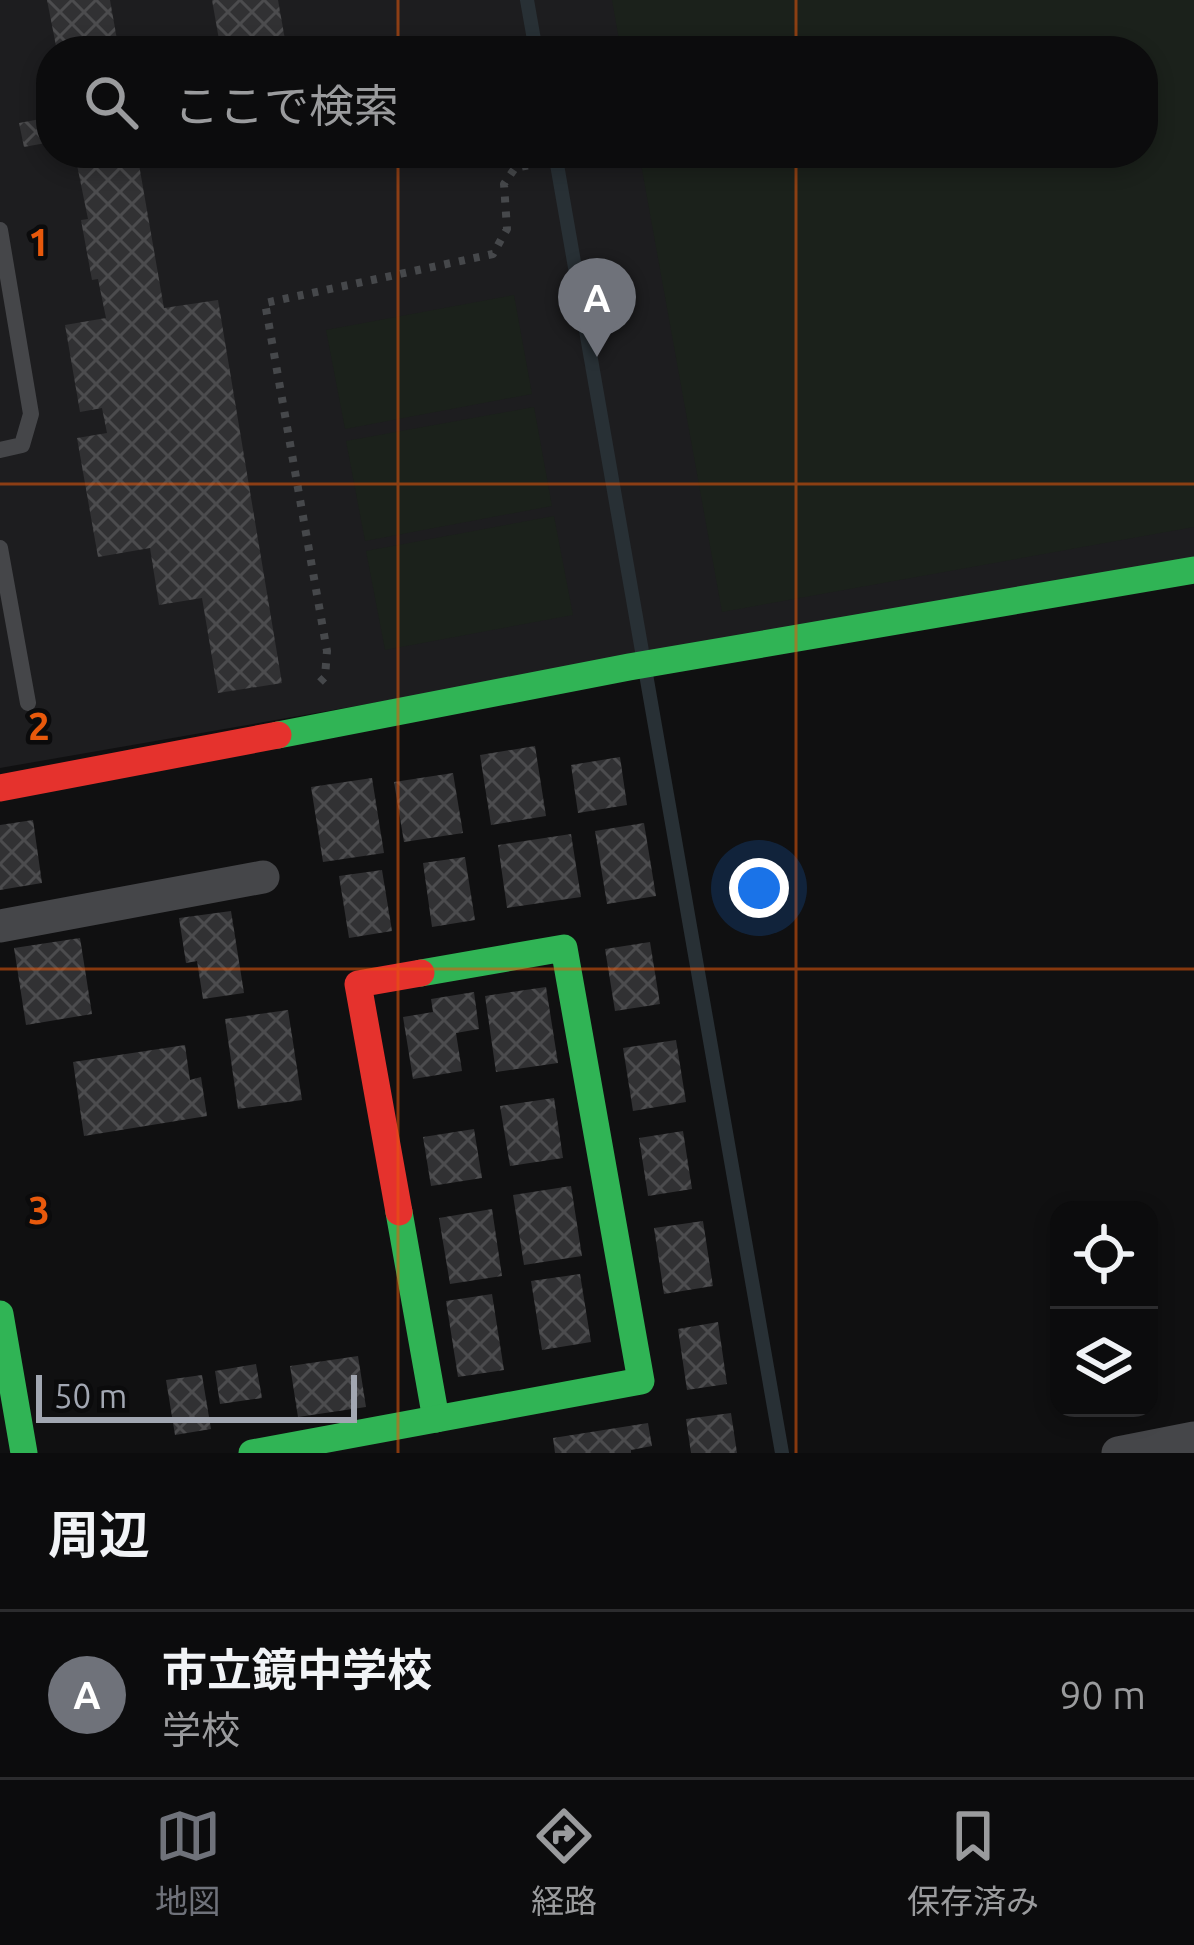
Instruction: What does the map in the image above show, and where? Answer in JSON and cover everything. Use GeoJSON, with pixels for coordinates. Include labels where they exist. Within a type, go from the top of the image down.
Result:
{"type":"FeatureCollection","features":[{"type":"Feature","properties":{"kind":"street"},"geometry":{"type":"LineString","coordinates":[[0,788],[628,667],[1194,570]]}},
{"type":"Feature","properties":{"kind":"street"},"geometry":{"type":"LineString","coordinates":[[0,926],[263,878]]}},
{"type":"Feature","properties":{"kind":"street"},"geometry":{"type":"LineString","coordinates":[[252,1453],[436,1419],[641,1381],[564,948],[358,984],[436,1419]]}},
{"type":"Feature","properties":{"kind":"street"},"geometry":{"type":"LineString","coordinates":[[0,1314],[14,1436]]}},
{"type":"Feature","properties":{"kind":"street"},"geometry":{"type":"LineString","coordinates":[[1118,1453],[1194,1438]]}},
{"type":"Feature","properties":{"kind":"lane"},"geometry":{"type":"LineString","coordinates":[[0,230],[6,307],[32,414],[22,445],[0,450]]}},
{"type":"Feature","properties":{"kind":"lane"},"geometry":{"type":"LineString","coordinates":[[0,548],[28,703]]}},
{"type":"Feature","properties":{"kind":"path"},"geometry":{"type":"LineString","coordinates":[[310,693],[325,676],[327,651],[265,303],[493,254],[507,229],[504,184],[515,168]]}},
{"type":"Feature","properties":{"kind":"shaded area"},"geometry":{"type":"Polygon","coordinates":[[[0,0],[1194,0],[1194,560],[0,768],[0,0]]]}},
{"type":"Feature","properties":{"kind":"shaded area"},"geometry":{"type":"Polygon","coordinates":[[[612,0],[1194,0],[1194,527],[722,612],[642,168],[1158,168],[1158,36],[618,36],[612,0]]]}},
{"type":"Feature","properties":{"kind":"shaded area"},"geometry":{"type":"Polygon","coordinates":[[[514,295],[532,394],[345,429],[326,330],[514,295]]]}},
{"type":"Feature","properties":{"kind":"shaded area"},"geometry":{"type":"Polygon","coordinates":[[[534,407],[552,506],[365,541],[346,441],[534,407]]]}},
{"type":"Feature","properties":{"kind":"shaded area"},"geometry":{"type":"Polygon","coordinates":[[[554,516],[573,615],[385,650],[366,551],[554,516]]]}},
{"type":"Feature","properties":{"kind":"building"},"geometry":{"type":"Polygon","coordinates":[[[47,0],[110,0],[116,36],[54,36],[47,0]]]}},
{"type":"Feature","properties":{"kind":"building"},"geometry":{"type":"Polygon","coordinates":[[[212,0],[278,0],[284,36],[218,36],[212,0]]]}},
{"type":"Feature","properties":{"kind":"building"},"geometry":{"type":"Polygon","coordinates":[[[36,120],[36,145],[24,147],[19,123],[36,120]]]}},
{"type":"Feature","properties":{"kind":"building"},"geometry":{"type":"Polygon","coordinates":[[[78,168],[140,168],[164,308],[218,300],[282,683],[218,693],[202,598],[159,605],[150,548],[98,557],[77,438],[107,433],[102,408],[80,412],[65,325],[106,318],[98,279],[92,280],[81,220],[88,219],[78,168]]]}},
{"type":"Feature","properties":{"kind":"building"},"geometry":{"type":"Polygon","coordinates":[[[535,746],[546,816],[491,825],[480,755],[535,746]]]}},
{"type":"Feature","properties":{"kind":"building"},"geometry":{"type":"Polygon","coordinates":[[[620,757],[627,805],[578,813],[571,765],[620,757]]]}},
{"type":"Feature","properties":{"kind":"building"},"geometry":{"type":"Polygon","coordinates":[[[453,773],[463,833],[404,842],[394,782],[453,773]]]}},
{"type":"Feature","properties":{"kind":"building"},"geometry":{"type":"Polygon","coordinates":[[[372,778],[384,853],[323,862],[311,787],[372,778]]]}},
{"type":"Feature","properties":{"kind":"building"},"geometry":{"type":"Polygon","coordinates":[[[33,820],[42,883],[0,890],[0,825],[33,820]]]}},
{"type":"Feature","properties":{"kind":"building"},"geometry":{"type":"Polygon","coordinates":[[[644,823],[656,896],[607,904],[595,831],[644,823]]]}},
{"type":"Feature","properties":{"kind":"building"},"geometry":{"type":"Polygon","coordinates":[[[571,834],[581,897],[507,908],[498,845],[571,834]]]}},
{"type":"Feature","properties":{"kind":"building"},"geometry":{"type":"Polygon","coordinates":[[[465,857],[475,920],[432,927],[423,863],[465,857]]]}},
{"type":"Feature","properties":{"kind":"building"},"geometry":{"type":"Polygon","coordinates":[[[382,870],[392,931],[349,938],[339,876],[382,870]]]}},
{"type":"Feature","properties":{"kind":"building"},"geometry":{"type":"Polygon","coordinates":[[[231,911],[244,993],[203,999],[197,961],[186,963],[179,918],[231,911]]]}},
{"type":"Feature","properties":{"kind":"building"},"geometry":{"type":"Polygon","coordinates":[[[80,938],[92,1014],[26,1025],[14,948],[80,938]]]}},
{"type":"Feature","properties":{"kind":"building"},"geometry":{"type":"Polygon","coordinates":[[[650,942],[660,1004],[615,1011],[605,949],[650,942]]]}},
{"type":"Feature","properties":{"kind":"building"},"geometry":{"type":"Polygon","coordinates":[[[546,987],[558,1063],[496,1072],[485,996],[546,987]]]}},
{"type":"Feature","properties":{"kind":"building"},"geometry":{"type":"Polygon","coordinates":[[[474,992],[479,1029],[456,1033],[462,1071],[413,1079],[403,1017],[433,1012],[431,999],[474,992]]]}},
{"type":"Feature","properties":{"kind":"building"},"geometry":{"type":"Polygon","coordinates":[[[288,1010],[302,1100],[238,1109],[225,1019],[288,1010]]]}},
{"type":"Feature","properties":{"kind":"building"},"geometry":{"type":"Polygon","coordinates":[[[676,1040],[686,1102],[633,1111],[623,1048],[676,1040]]]}},
{"type":"Feature","properties":{"kind":"building"},"geometry":{"type":"Polygon","coordinates":[[[185,1045],[190,1080],[201,1077],[207,1116],[84,1136],[73,1062],[185,1045]]]}},
{"type":"Feature","properties":{"kind":"building"},"geometry":{"type":"Polygon","coordinates":[[[554,1098],[563,1158],[510,1166],[500,1106],[554,1098]]]}},
{"type":"Feature","properties":{"kind":"building"},"geometry":{"type":"Polygon","coordinates":[[[474,1129],[482,1178],[431,1186],[423,1137],[474,1129]]]}},
{"type":"Feature","properties":{"kind":"building"},"geometry":{"type":"Polygon","coordinates":[[[683,1131],[692,1189],[648,1196],[639,1138],[683,1131]]]}},
{"type":"Feature","properties":{"kind":"building"},"geometry":{"type":"Polygon","coordinates":[[[571,1186],[582,1256],[524,1265],[513,1195],[571,1186]]]}},
{"type":"Feature","properties":{"kind":"building"},"geometry":{"type":"Polygon","coordinates":[[[492,1209],[502,1276],[450,1284],[439,1218],[492,1209]]]}},
{"type":"Feature","properties":{"kind":"building"},"geometry":{"type":"Polygon","coordinates":[[[703,1221],[713,1286],[664,1294],[654,1228],[703,1221]]]}},
{"type":"Feature","properties":{"kind":"building"},"geometry":{"type":"Polygon","coordinates":[[[580,1274],[591,1342],[542,1350],[531,1281],[580,1274]]]}},
{"type":"Feature","properties":{"kind":"building"},"geometry":{"type":"Polygon","coordinates":[[[492,1294],[504,1370],[458,1377],[446,1301],[492,1294]]]}},
{"type":"Feature","properties":{"kind":"building"},"geometry":{"type":"Polygon","coordinates":[[[718,1322],[727,1384],[687,1390],[678,1329],[718,1322]]]}},
{"type":"Feature","properties":{"kind":"building"},"geometry":{"type":"Polygon","coordinates":[[[358,1356],[366,1407],[298,1417],[290,1366],[358,1356]]]}},
{"type":"Feature","properties":{"kind":"building"},"geometry":{"type":"Polygon","coordinates":[[[256,1364],[262,1398],[220,1404],[215,1371],[256,1364]]]}},
{"type":"Feature","properties":{"kind":"building"},"geometry":{"type":"Polygon","coordinates":[[[202,1375],[211,1429],[175,1435],[166,1380],[202,1375]]]}},
{"type":"Feature","properties":{"kind":"building"},"geometry":{"type":"Polygon","coordinates":[[[731,1413],[737,1453],[691,1453],[686,1419],[731,1413]]]}},
{"type":"Feature","properties":{"kind":"building"},"geometry":{"type":"Polygon","coordinates":[[[648,1423],[652,1446],[631,1453],[555,1453],[553,1438],[648,1423]]]}},
{"type":"Feature","properties":{"kind":"waterway"},"geometry":{"type":"LineString","coordinates":[[527,0],[533,36]]}},
{"type":"Feature","properties":{"kind":"waterway"},"geometry":{"type":"LineString","coordinates":[[558,168],[782,1453]]}},
{"type":"Feature","properties":{"kind":"traffic: fast"},"geometry":{"type":"LineString","coordinates":[[278,735],[629,667],[1194,570]]}},
{"type":"Feature","properties":{"kind":"traffic: fast"},"geometry":{"type":"LineString","coordinates":[[252,1453],[641,1381],[564,948],[421,973]]}},
{"type":"Feature","properties":{"kind":"traffic: fast"},"geometry":{"type":"LineString","coordinates":[[399,1212],[436,1419]]}},
{"type":"Feature","properties":{"kind":"traffic: fast"},"geometry":{"type":"LineString","coordinates":[[0,1314],[24,1453]]}},
{"type":"Feature","properties":{"kind":"traffic: jam"},"geometry":{"type":"LineString","coordinates":[[0,788],[278,735]]}},
{"type":"Feature","properties":{"kind":"traffic: jam"},"geometry":{"type":"LineString","coordinates":[[399,1212],[358,984],[421,973]]}},
{"type":"Feature","properties":{"kind":"place","name":"市立鏡中学校"},"geometry":{"type":"Point","coordinates":[597,357]}}]}
